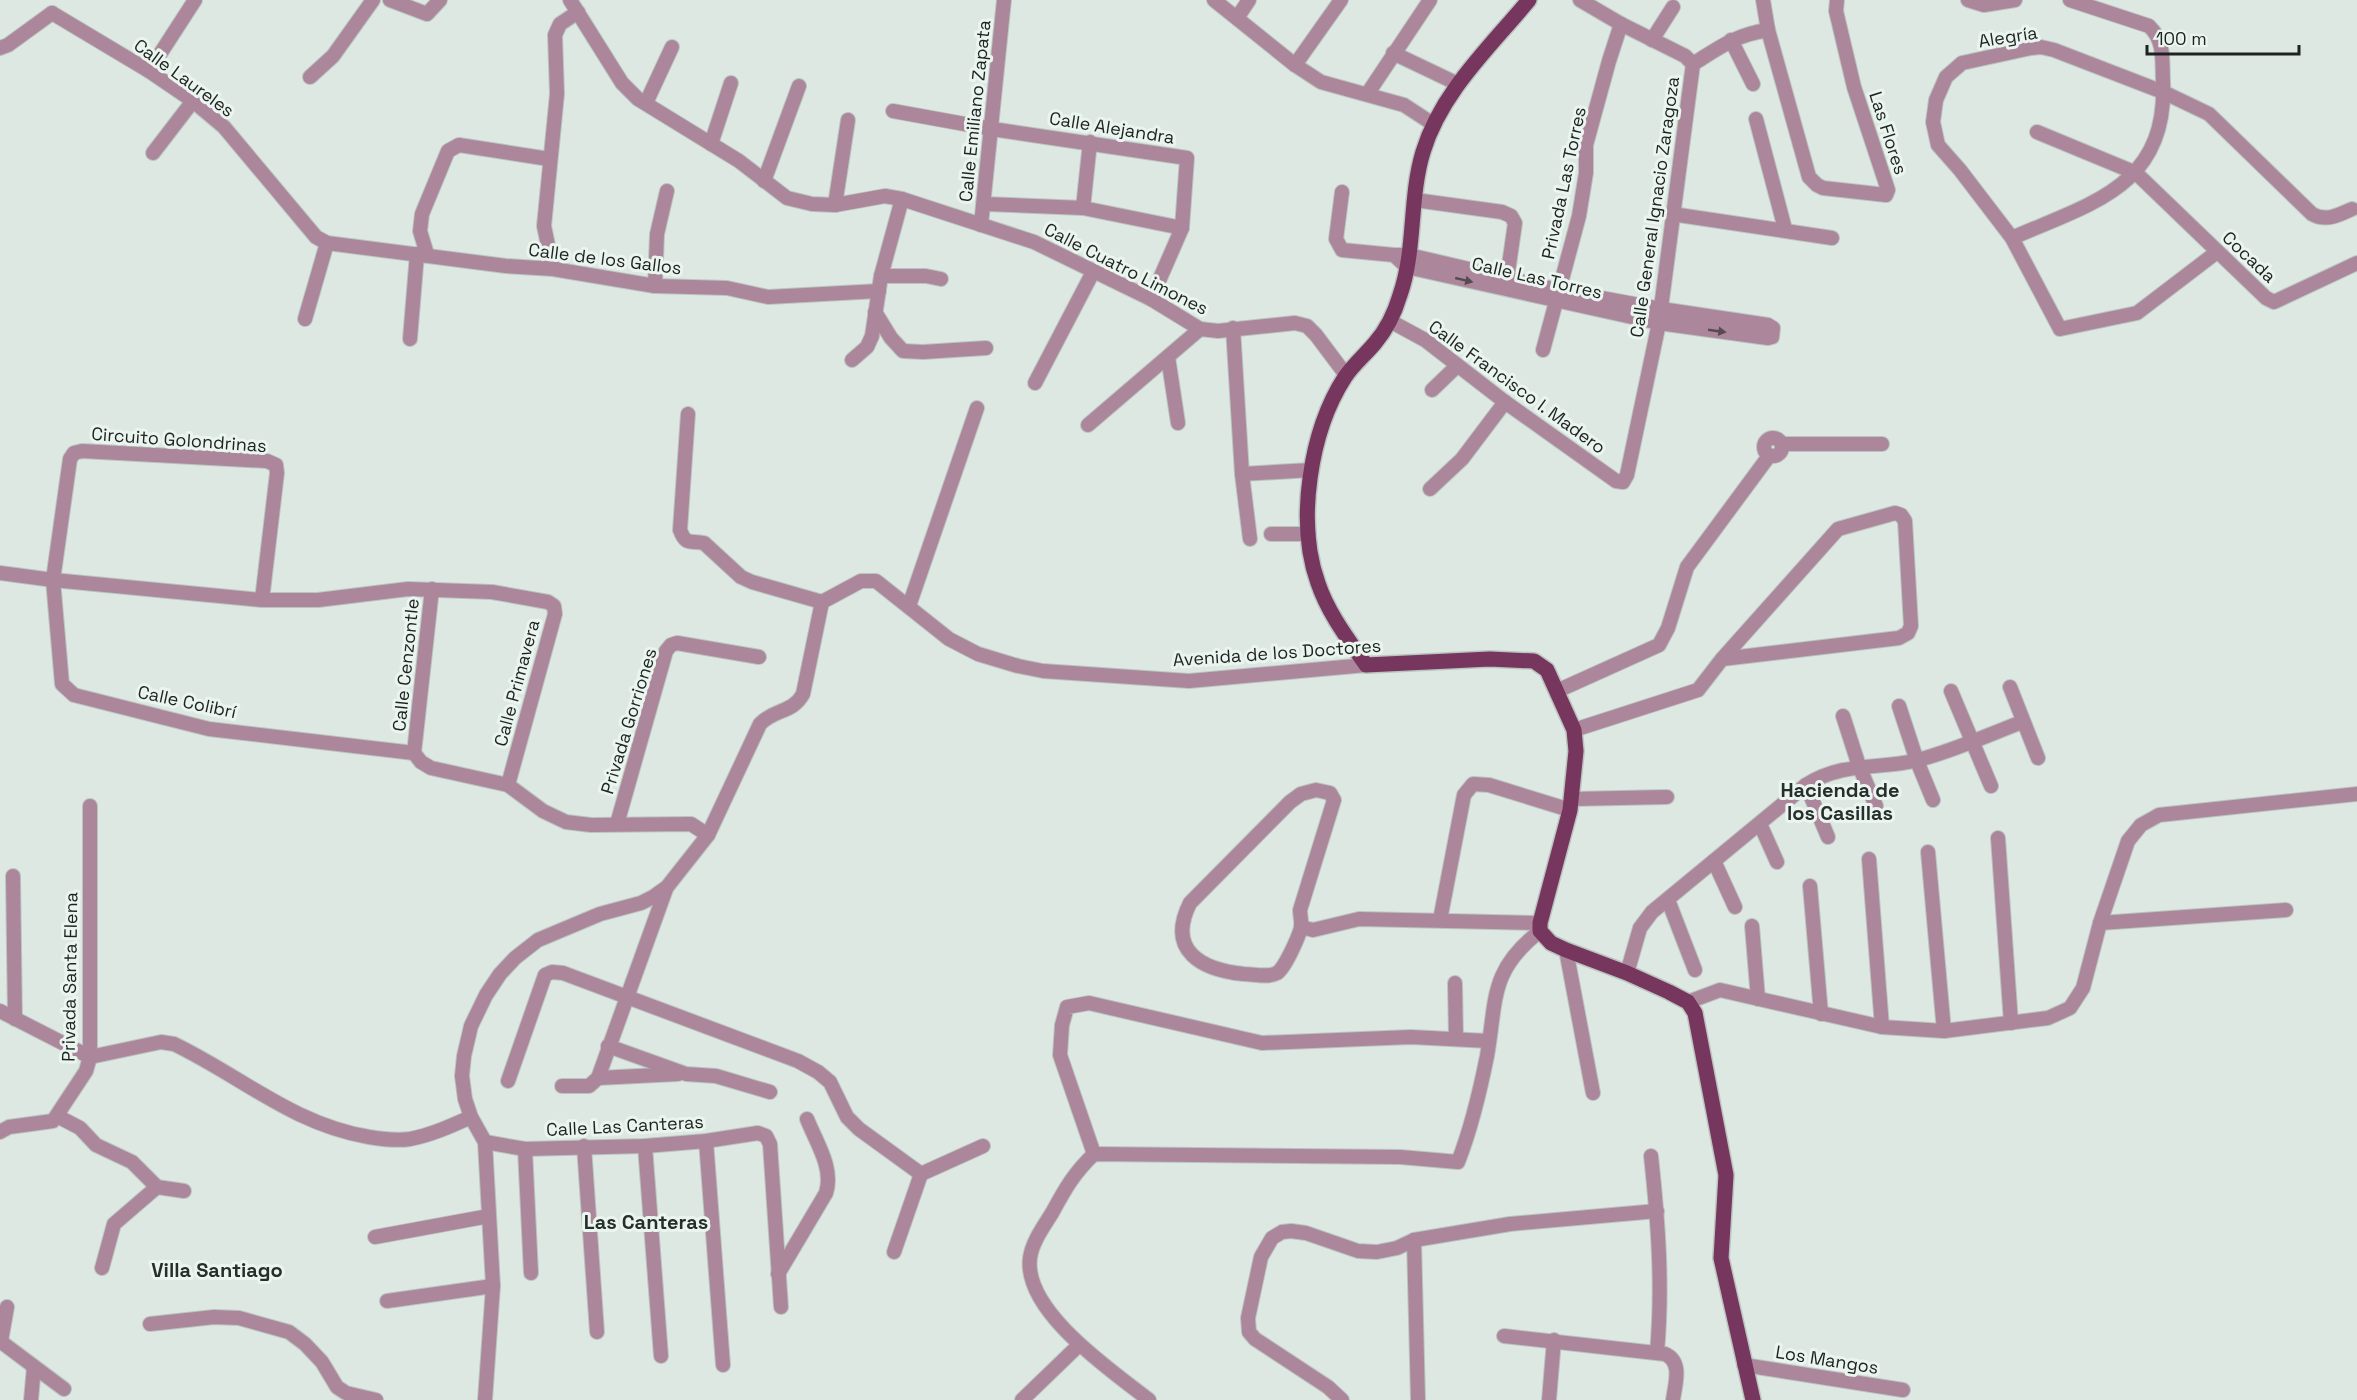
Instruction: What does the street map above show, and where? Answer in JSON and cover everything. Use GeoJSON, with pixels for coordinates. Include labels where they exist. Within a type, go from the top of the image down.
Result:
{"type":"FeatureCollection","features":[{"type":"Feature","properties":{"kind":"main road"},"geometry":{"type":"LineString","coordinates":[[1366,665],[1325,599],[1318,583],[1309,534],[1308,499],[1311,470],[1325,416],[1346,375],[1377,342],[1390,321],[1401,294],[1408,261],[1422,154],[1433,124],[1458,84],[1529,0]]}},
{"type":"Feature","properties":{"kind":"main road","name":"Avenida de los Doctores"},"geometry":{"type":"LineString","coordinates":[[1366,665],[1490,659],[1534,661],[1547,670],[1574,730],[1576,751],[1571,805],[1540,927]]}},
{"type":"Feature","properties":{"kind":"main road"},"geometry":{"type":"LineString","coordinates":[[1540,927],[1551,943],[1627,973],[1688,1002],[1695,1013],[1726,1175],[1721,1258],[1753,1400]]}},
{"type":"Feature","properties":{"kind":"street"},"geometry":{"type":"LineString","coordinates":[[148,71],[195,0]]}},
{"type":"Feature","properties":{"kind":"street"},"geometry":{"type":"LineString","coordinates":[[310,77],[333,56],[373,0]]}},
{"type":"Feature","properties":{"kind":"street"},"geometry":{"type":"LineString","coordinates":[[390,0],[427,14],[441,0]]}},
{"type":"Feature","properties":{"kind":"street","name":"Calle Cuatro Limones"},"geometry":{"type":"LineString","coordinates":[[570,0],[622,83],[638,99],[740,161],[787,198],[812,204],[835,206],[885,196],[902,199],[1034,242],[1151,299],[1200,329],[1218,332],[1233,328],[1294,323],[1307,326],[1346,375]]}},
{"type":"Feature","properties":{"kind":"street","name":"Calle Emiliano Zapata"},"geometry":{"type":"LineString","coordinates":[[981,225],[985,204],[1004,0]]}},
{"type":"Feature","properties":{"kind":"street"},"geometry":{"type":"LineString","coordinates":[[1214,0],[1295,65],[1321,82],[1368,93],[1404,105],[1433,124]]}},
{"type":"Feature","properties":{"kind":"street"},"geometry":{"type":"LineString","coordinates":[[1237,18],[1249,0]]}},
{"type":"Feature","properties":{"kind":"street"},"geometry":{"type":"LineString","coordinates":[[1295,65],[1341,0]]}},
{"type":"Feature","properties":{"kind":"street"},"geometry":{"type":"LineString","coordinates":[[1368,93],[1430,0]]}},
{"type":"Feature","properties":{"kind":"street","name":"Calle General Ignacio Zaragoza"},"geometry":{"type":"LineString","coordinates":[[1580,0],[1685,56],[1693,64],[1660,316],[1627,475],[1623,482]]}},
{"type":"Feature","properties":{"kind":"street","name":"Las Flores"},"geometry":{"type":"LineString","coordinates":[[1763,0],[1768,30],[1809,177],[1823,188],[1886,195],[1888,190],[1854,87],[1836,11],[1837,0]]}},
{"type":"Feature","properties":{"kind":"street"},"geometry":{"type":"LineString","coordinates":[[1968,0],[1984,5],[2015,0]]}},
{"type":"Feature","properties":{"kind":"street"},"geometry":{"type":"LineString","coordinates":[[2012,238],[2102,199],[2136,173],[2150,151],[2161,123],[2162,53],[2158,35],[2149,26],[2093,4],[2070,0]]}},
{"type":"Feature","properties":{"kind":"street"},"geometry":{"type":"LineString","coordinates":[[0,48],[8,45],[55,6]]}},
{"type":"Feature","properties":{"kind":"street","name":"Calle Laureles"},"geometry":{"type":"LineString","coordinates":[[55,6],[193,101],[224,127],[316,237],[327,243]]}},
{"type":"Feature","properties":{"kind":"street"},"geometry":{"type":"LineString","coordinates":[[1652,40],[1673,7]]}},
{"type":"Feature","properties":{"kind":"street"},"geometry":{"type":"LineString","coordinates":[[553,269],[544,226],[557,94],[555,35],[560,24],[578,12]]}},
{"type":"Feature","properties":{"kind":"street","name":"Privada Las Torres"},"geometry":{"type":"LineString","coordinates":[[1543,350],[1579,216],[1586,173],[1586,145],[1622,24]]}},
{"type":"Feature","properties":{"kind":"street"},"geometry":{"type":"LineString","coordinates":[[1693,64],[1746,33],[1768,30]]}},
{"type":"Feature","properties":{"kind":"street"},"geometry":{"type":"LineString","coordinates":[[1731,40],[1753,84]]}},
{"type":"Feature","properties":{"kind":"street"},"geometry":{"type":"LineString","coordinates":[[646,103],[672,47]]}},
{"type":"Feature","properties":{"kind":"street","name":"Alegría"},"geometry":{"type":"LineString","coordinates":[[2217,252],[2137,313],[2061,329],[2012,238],[1938,145],[1933,122],[1936,100],[1946,77],[1962,63],[2031,48],[2042,47],[2054,50],[2163,92],[2209,114],[2312,214],[2320,218],[2327,218],[2352,208]]}},
{"type":"Feature","properties":{"kind":"street"},"geometry":{"type":"LineString","coordinates":[[1393,53],[1458,84]]}},
{"type":"Feature","properties":{"kind":"street"},"geometry":{"type":"LineString","coordinates":[[711,144],[731,83]]}},
{"type":"Feature","properties":{"kind":"street"},"geometry":{"type":"LineString","coordinates":[[764,181],[798,86]]}},
{"type":"Feature","properties":{"kind":"street"},"geometry":{"type":"LineString","coordinates":[[153,153],[193,101]]}},
{"type":"Feature","properties":{"kind":"street","name":"Calle Alejandra"},"geometry":{"type":"LineString","coordinates":[[893,111],[992,129],[1186,158],[1182,228],[1151,299]]}},
{"type":"Feature","properties":{"kind":"street"},"geometry":{"type":"LineString","coordinates":[[1756,119],[1785,229]]}},
{"type":"Feature","properties":{"kind":"street"},"geometry":{"type":"LineString","coordinates":[[835,206],[848,120]]}},
{"type":"Feature","properties":{"kind":"street"},"geometry":{"type":"LineString","coordinates":[[2037,132],[2136,173]]}},
{"type":"Feature","properties":{"kind":"street"},"geometry":{"type":"LineString","coordinates":[[1083,208],[1090,142]]}},
{"type":"Feature","properties":{"kind":"street"},"geometry":{"type":"LineString","coordinates":[[410,339],[422,254],[420,231],[422,214],[448,151],[459,145],[549,159]]}},
{"type":"Feature","properties":{"kind":"street","name":"Cocada"},"geometry":{"type":"LineString","coordinates":[[2136,173],[2266,298],[2274,302],[2357,263]]}},
{"type":"Feature","properties":{"kind":"street"},"geometry":{"type":"LineString","coordinates":[[655,286],[657,234],[667,191]]}},
{"type":"Feature","properties":{"kind":"street"},"geometry":{"type":"LineString","coordinates":[[1342,192],[1336,239],[1342,250],[1394,255],[1408,261]]}},
{"type":"Feature","properties":{"kind":"street"},"geometry":{"type":"LineString","coordinates":[[852,360],[867,347],[872,336],[881,276],[902,199]]}},
{"type":"Feature","properties":{"kind":"street"},"geometry":{"type":"LineString","coordinates":[[1415,200],[1502,212],[1511,216],[1515,223],[1507,279]]}},
{"type":"Feature","properties":{"kind":"street"},"geometry":{"type":"LineString","coordinates":[[985,204],[1083,208],[1182,228]]}},
{"type":"Feature","properties":{"kind":"street"},"geometry":{"type":"LineString","coordinates":[[1672,214],[1785,229],[1832,238]]}},
{"type":"Feature","properties":{"kind":"street"},"geometry":{"type":"LineString","coordinates":[[305,319],[327,243]]}},
{"type":"Feature","properties":{"kind":"street","name":"Calle de los Gallos"},"geometry":{"type":"LineString","coordinates":[[327,243],[506,266],[553,269],[655,286],[727,288],[768,297],[879,291]]}},
{"type":"Feature","properties":{"kind":"street","name":"Calle Las Torres"},"geometry":{"type":"LineString","coordinates":[[1408,261],[1558,296],[1660,316]]}},
{"type":"Feature","properties":{"kind":"street","name":"Calle Las Torres"},"geometry":{"type":"LineString","coordinates":[[1408,261],[1507,279],[1558,296]]}},
{"type":"Feature","properties":{"kind":"street"},"geometry":{"type":"LineString","coordinates":[[1035,383],[1093,272]]}},
{"type":"Feature","properties":{"kind":"street"},"geometry":{"type":"LineString","coordinates":[[881,276],[926,276],[941,279]]}},
{"type":"Feature","properties":{"kind":"street"},"geometry":{"type":"LineString","coordinates":[[875,312],[891,338],[903,351],[986,348]]}},
{"type":"Feature","properties":{"kind":"street"},"geometry":{"type":"LineString","coordinates":[[1660,316],[1768,325],[1773,328],[1774,332],[1773,337],[1768,338],[1660,316]]}},
{"type":"Feature","properties":{"kind":"street","name":"Calle Francisco I. Madero"},"geometry":{"type":"LineString","coordinates":[[1390,321],[1425,340],[1505,402],[1616,481],[1623,482]]}},
{"type":"Feature","properties":{"kind":"street"},"geometry":{"type":"LineString","coordinates":[[1233,328],[1242,474],[1250,539]]}},
{"type":"Feature","properties":{"kind":"street"},"geometry":{"type":"LineString","coordinates":[[1088,425],[1200,329]]}},
{"type":"Feature","properties":{"kind":"street"},"geometry":{"type":"LineString","coordinates":[[1168,357],[1178,423]]}},
{"type":"Feature","properties":{"kind":"street"},"geometry":{"type":"LineString","coordinates":[[1432,390],[1457,366]]}},
{"type":"Feature","properties":{"kind":"street"},"geometry":{"type":"LineString","coordinates":[[1430,489],[1462,459],[1505,402]]}},
{"type":"Feature","properties":{"kind":"street"},"geometry":{"type":"LineString","coordinates":[[909,606],[977,408]]}},
{"type":"Feature","properties":{"kind":"street"},"geometry":{"type":"LineString","coordinates":[[562,1086],[589,1086],[598,1078],[667,887],[708,835],[760,724],[776,711],[790,709],[798,703],[803,694],[822,602],[741,577],[704,543],[688,542],[683,538],[680,530],[688,414]]}},
{"type":"Feature","properties":{"kind":"street"},"geometry":{"type":"LineString","coordinates":[[1557,691],[1659,645],[1668,628],[1687,567],[1769,456],[1765,453],[1765,443],[1774,438],[1782,444],[1882,444]]}},
{"type":"Feature","properties":{"kind":"street","name":"Circuito Golondrinas"},"geometry":{"type":"LineString","coordinates":[[53,580],[70,459],[74,453],[81,451],[267,461],[276,465],[277,473],[262,600]]}},
{"type":"Feature","properties":{"kind":"street"},"geometry":{"type":"LineString","coordinates":[[1242,474],[1311,470]]}},
{"type":"Feature","properties":{"kind":"street"},"geometry":{"type":"LineString","coordinates":[[1574,730],[1698,690],[1722,658],[1838,529],[1895,513],[1901,515],[1905,520],[1911,626],[1908,633],[1899,638],[1722,658]]}},
{"type":"Feature","properties":{"kind":"street"},"geometry":{"type":"LineString","coordinates":[[1271,534],[1309,534]]}},
{"type":"Feature","properties":{"kind":"street","name":"Calle Cenzontle"},"geometry":{"type":"LineString","coordinates":[[0,573],[262,600],[318,600],[408,589],[432,589],[414,753],[421,762],[430,768],[508,785],[543,811],[566,822],[591,825],[691,824],[708,835]]}},
{"type":"Feature","properties":{"kind":"street","name":"Calle Colibrí"},"geometry":{"type":"LineString","coordinates":[[53,580],[62,684],[74,695],[209,729],[414,753]]}},
{"type":"Feature","properties":{"kind":"street","name":"Avenida de los Doctores"},"geometry":{"type":"LineString","coordinates":[[822,602],[861,581],[876,581],[949,639],[978,654],[1043,671],[1189,681],[1366,665]]}},
{"type":"Feature","properties":{"kind":"street","name":"Calle Primavera"},"geometry":{"type":"LineString","coordinates":[[432,589],[492,592],[548,602],[554,606],[555,614],[508,785]]}},
{"type":"Feature","properties":{"kind":"street","name":"Privada Gorriones"},"geometry":{"type":"LineString","coordinates":[[617,825],[666,651],[671,645],[677,643],[759,657]]}},
{"type":"Feature","properties":{"kind":"street"},"geometry":{"type":"LineString","coordinates":[[2010,687],[2038,758]]}},
{"type":"Feature","properties":{"kind":"street"},"geometry":{"type":"LineString","coordinates":[[1951,691],[1991,786]]}},
{"type":"Feature","properties":{"kind":"street"},"geometry":{"type":"LineString","coordinates":[[1899,706],[1933,800]]}},
{"type":"Feature","properties":{"kind":"street"},"geometry":{"type":"LineString","coordinates":[[1843,716],[1859,766],[1876,806]]}},
{"type":"Feature","properties":{"kind":"street"},"geometry":{"type":"LineString","coordinates":[[1627,973],[1640,928],[1652,912],[1806,785],[1819,777],[1859,766],[1917,760],[2022,722]]}},
{"type":"Feature","properties":{"kind":"street"},"geometry":{"type":"LineString","coordinates":[[1440,920],[1464,795],[1473,784],[1489,785],[1571,805],[1667,797]]}},
{"type":"Feature","properties":{"kind":"street"},"geometry":{"type":"LineString","coordinates":[[1806,785],[1828,837]]}},
{"type":"Feature","properties":{"kind":"street"},"geometry":{"type":"LineString","coordinates":[[1316,790],[1330,793],[1334,800],[1300,910],[1301,927],[1284,965],[1277,973],[1267,976],[1227,972],[1199,962],[1190,955],[1184,941],[1183,926],[1190,903],[1290,802],[1301,794],[1316,790]]}},
{"type":"Feature","properties":{"kind":"street"},"geometry":{"type":"LineString","coordinates":[[1688,1002],[1720,990],[1882,1027],[1944,1031],[2048,1018],[2070,1008],[2083,988],[2100,923],[2128,841],[2141,825],[2159,815],[2357,794]]}},
{"type":"Feature","properties":{"kind":"street","name":"Privada Santa Elena"},"geometry":{"type":"LineString","coordinates":[[57,1116],[86,1071],[90,1057],[90,806]]}},
{"type":"Feature","properties":{"kind":"street"},"geometry":{"type":"LineString","coordinates":[[1760,824],[1777,862]]}},
{"type":"Feature","properties":{"kind":"street"},"geometry":{"type":"LineString","coordinates":[[1998,838],[2011,1023]]}},
{"type":"Feature","properties":{"kind":"street"},"geometry":{"type":"LineString","coordinates":[[1928,852],[1944,1031]]}},
{"type":"Feature","properties":{"kind":"street"},"geometry":{"type":"LineString","coordinates":[[1869,859],[1882,1027]]}},
{"type":"Feature","properties":{"kind":"street"},"geometry":{"type":"LineString","coordinates":[[1714,861],[1735,907]]}},
{"type":"Feature","properties":{"kind":"street"},"geometry":{"type":"LineString","coordinates":[[13,876],[15,1018]]}},
{"type":"Feature","properties":{"kind":"street"},"geometry":{"type":"LineString","coordinates":[[1810,886],[1821,1014]]}},
{"type":"Feature","properties":{"kind":"street"},"geometry":{"type":"LineString","coordinates":[[485,1400],[493,1286],[485,1142],[471,1117],[465,1099],[462,1076],[471,1026],[478,1009],[501,974],[515,958],[538,940],[600,914],[641,903],[667,887]]}},
{"type":"Feature","properties":{"kind":"street"},"geometry":{"type":"LineString","coordinates":[[1668,900],[1695,970]]}},
{"type":"Feature","properties":{"kind":"street"},"geometry":{"type":"LineString","coordinates":[[2100,923],[2286,910]]}},
{"type":"Feature","properties":{"kind":"street"},"geometry":{"type":"LineString","coordinates":[[1301,927],[1312,930],[1359,919],[1440,920],[1540,927]]}},
{"type":"Feature","properties":{"kind":"street"},"geometry":{"type":"LineString","coordinates":[[1752,926],[1758,999]]}},
{"type":"Feature","properties":{"kind":"street"},"geometry":{"type":"LineString","coordinates":[[1149,1400],[1079,1345],[1038,1295],[1030,1258],[1036,1240],[1075,1172],[1094,1154],[1400,1156],[1458,1162],[1481,1084],[1494,998],[1506,967],[1521,946],[1540,927]]}},
{"type":"Feature","properties":{"kind":"street"},"geometry":{"type":"LineString","coordinates":[[1566,950],[1593,1093]]}},
{"type":"Feature","properties":{"kind":"street"},"geometry":{"type":"LineString","coordinates":[[508,1081],[545,975],[552,972],[563,973],[798,1061],[818,1072],[830,1082],[848,1117],[859,1129],[921,1174]]}},
{"type":"Feature","properties":{"kind":"street"},"geometry":{"type":"LineString","coordinates":[[1455,983],[1456,1039]]}},
{"type":"Feature","properties":{"kind":"street"},"geometry":{"type":"LineString","coordinates":[[1094,1154],[1060,1055],[1062,1025],[1067,1007],[1089,1003],[1262,1043],[1411,1037],[1488,1041]]}},
{"type":"Feature","properties":{"kind":"street"},"geometry":{"type":"LineString","coordinates":[[0,1011],[90,1057],[161,1042],[174,1044],[248,1088],[322,1126],[347,1133],[378,1138],[408,1139],[435,1132],[471,1117]]}},
{"type":"Feature","properties":{"kind":"street"},"geometry":{"type":"LineString","coordinates":[[608,1046],[686,1074]]}},
{"type":"Feature","properties":{"kind":"street"},"geometry":{"type":"LineString","coordinates":[[598,1078],[686,1074],[716,1076],[770,1092]]}},
{"type":"Feature","properties":{"kind":"street"},"geometry":{"type":"LineString","coordinates":[[0,1132],[9,1127],[53,1122],[57,1116],[80,1128],[96,1144],[132,1162],[157,1187],[184,1191]]}},
{"type":"Feature","properties":{"kind":"street"},"geometry":{"type":"LineString","coordinates":[[781,1307],[778,1274],[826,1193],[829,1182],[828,1172],[807,1119]]}},
{"type":"Feature","properties":{"kind":"street","name":"Calle Las Canteras"},"geometry":{"type":"LineString","coordinates":[[485,1142],[525,1149],[645,1146],[706,1141],[758,1133],[766,1136],[770,1144],[778,1274]]}},
{"type":"Feature","properties":{"kind":"street"},"geometry":{"type":"LineString","coordinates":[[706,1141],[723,1365]]}},
{"type":"Feature","properties":{"kind":"street"},"geometry":{"type":"LineString","coordinates":[[584,1146],[597,1332]]}},
{"type":"Feature","properties":{"kind":"street"},"geometry":{"type":"LineString","coordinates":[[645,1146],[662,1356]]}},
{"type":"Feature","properties":{"kind":"street"},"geometry":{"type":"LineString","coordinates":[[894,1252],[921,1174],[983,1146]]}},
{"type":"Feature","properties":{"kind":"street"},"geometry":{"type":"LineString","coordinates":[[525,1149],[531,1274]]}},
{"type":"Feature","properties":{"kind":"street"},"geometry":{"type":"LineString","coordinates":[[1652,1156],[1657,1211],[1660,1312],[1657,1352]]}},
{"type":"Feature","properties":{"kind":"street"},"geometry":{"type":"LineString","coordinates":[[102,1268],[114,1224],[157,1187]]}},
{"type":"Feature","properties":{"kind":"street"},"geometry":{"type":"LineString","coordinates":[[1342,1400],[1328,1387],[1255,1339],[1249,1332],[1248,1318],[1262,1257],[1272,1238],[1282,1232],[1306,1233],[1358,1251],[1377,1252],[1397,1248],[1414,1240],[1510,1224],[1657,1211]]}},
{"type":"Feature","properties":{"kind":"street"},"geometry":{"type":"LineString","coordinates":[[375,1237],[489,1216]]}},
{"type":"Feature","properties":{"kind":"street"},"geometry":{"type":"LineString","coordinates":[[1414,1240],[1418,1400]]}},
{"type":"Feature","properties":{"kind":"street"},"geometry":{"type":"LineString","coordinates":[[387,1301],[493,1286]]}},
{"type":"Feature","properties":{"kind":"street"},"geometry":{"type":"LineString","coordinates":[[6,1307],[0,1341],[64,1389]]}},
{"type":"Feature","properties":{"kind":"street"},"geometry":{"type":"LineString","coordinates":[[150,1324],[222,1317],[239,1318],[289,1332],[305,1344],[322,1362],[337,1387],[346,1393],[376,1400]]}},
{"type":"Feature","properties":{"kind":"street"},"geometry":{"type":"LineString","coordinates":[[1504,1336],[1657,1352],[1672,1357],[1676,1365],[1673,1400]]}},
{"type":"Feature","properties":{"kind":"street"},"geometry":{"type":"LineString","coordinates":[[1549,1400],[1554,1340]]}},
{"type":"Feature","properties":{"kind":"street"},"geometry":{"type":"LineString","coordinates":[[1022,1400],[1079,1345]]}},
{"type":"Feature","properties":{"kind":"street","name":"Los Mangos"},"geometry":{"type":"LineString","coordinates":[[1744,1365],[1903,1390]]}},
{"type":"Feature","properties":{"kind":"street"},"geometry":{"type":"LineString","coordinates":[[31,1400],[34,1367]]}},
{"type":"Feature","properties":{"kind":"district","name":"Hacienda de los Casillas"},"geometry":{"type":"Point","coordinates":[1840,802]}},
{"type":"Feature","properties":{"kind":"district","name":"Las Canteras"},"geometry":{"type":"Point","coordinates":[646,1222]}},
{"type":"Feature","properties":{"kind":"district","name":"Villa Santiago"},"geometry":{"type":"Point","coordinates":[217,1270]}}]}
